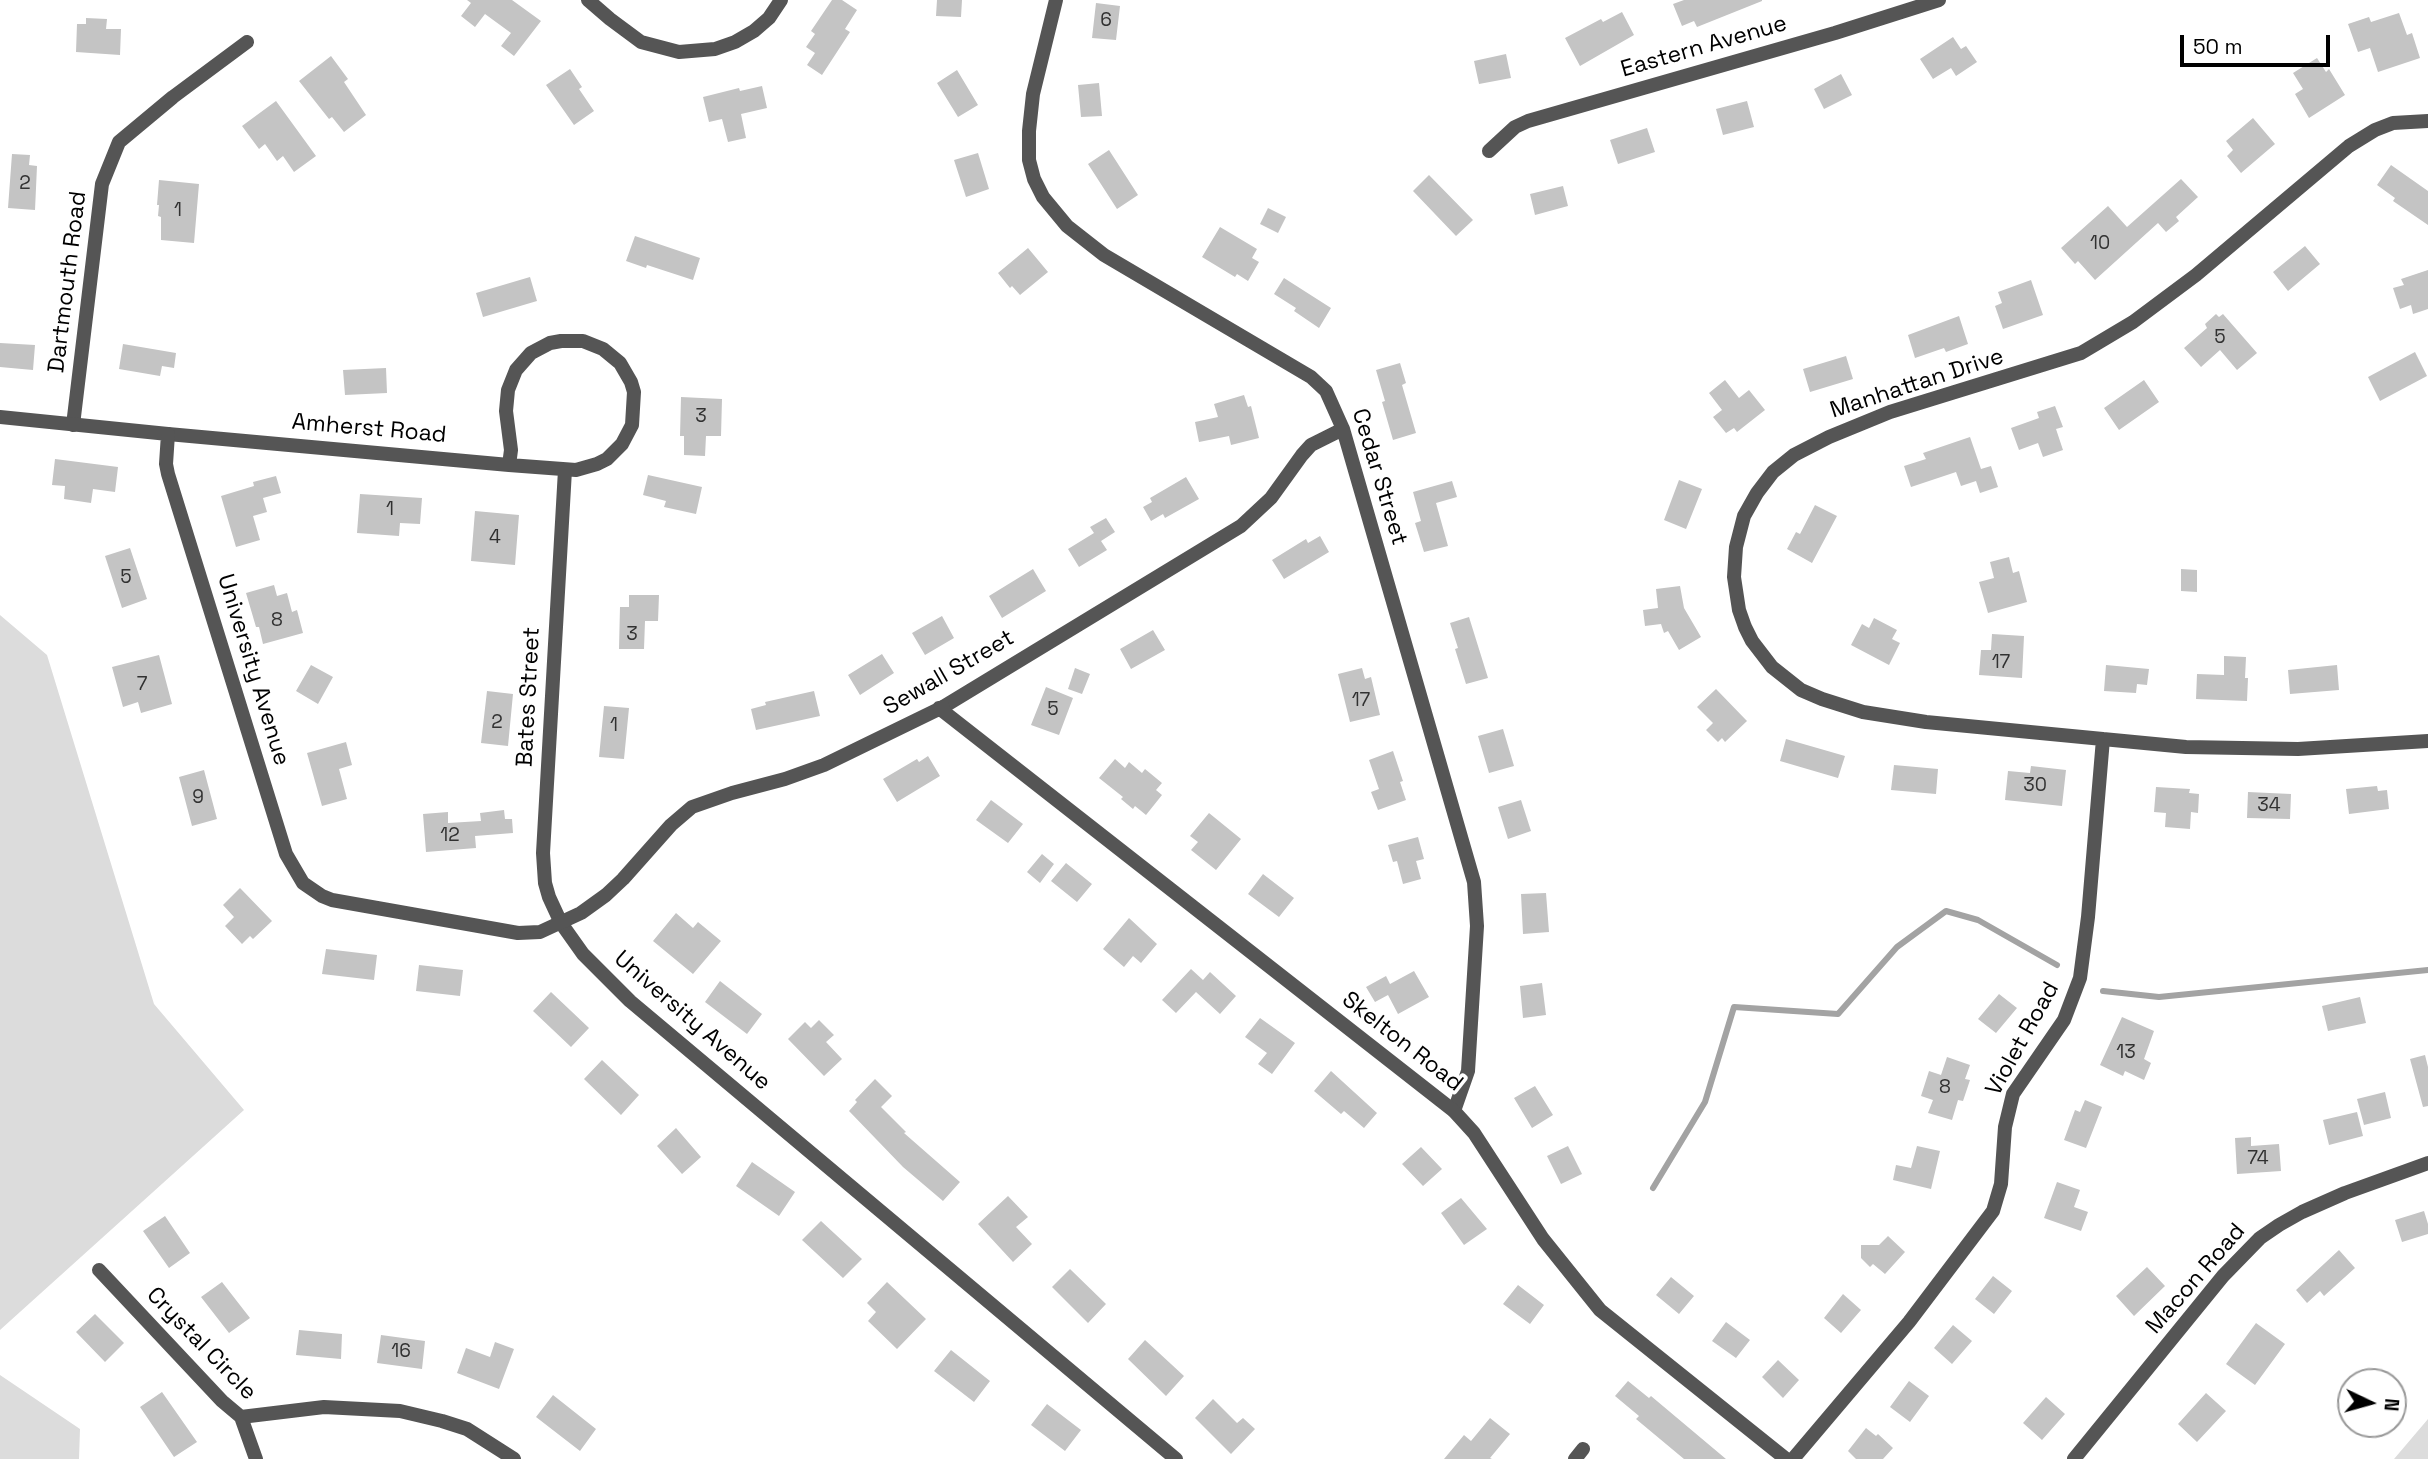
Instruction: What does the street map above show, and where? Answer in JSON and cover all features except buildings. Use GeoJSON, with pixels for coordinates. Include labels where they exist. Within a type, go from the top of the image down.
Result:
{"type":"FeatureCollection","features":[{"type":"Feature","properties":{"kind":"street"},"geometry":{"type":"LineString","coordinates":[[588,0],[642,41],[678,52],[715,50],[735,42],[754,32],[769,18],[781,0]]}},
{"type":"Feature","properties":{"kind":"street","name":"Cedar Street"},"geometry":{"type":"LineString","coordinates":[[1056,0],[1033,94],[1029,131],[1029,160],[1043,197],[1067,226],[1104,255],[1311,377],[1326,391],[1343,429],[1474,882],[1477,926],[1468,1071],[1454,1111]]}},
{"type":"Feature","properties":{"kind":"street","name":"Eastern Avenue"},"geometry":{"type":"LineString","coordinates":[[1489,151],[1515,127],[1528,121],[1835,33],[1939,0]]}},
{"type":"Feature","properties":{"kind":"street","name":"Dartmouth Road"},"geometry":{"type":"LineString","coordinates":[[73,425],[102,184],[119,142],[247,41]]}},
{"type":"Feature","properties":{"kind":"street","name":"Manhattan Drive"},"geometry":{"type":"LineString","coordinates":[[2428,121],[2393,123],[2375,130],[2349,146],[2196,275],[2133,322],[2098,344],[2059,362],[1890,412],[1805,448],[1781,464],[1752,502],[1739,531],[1734,577],[1739,610],[1752,641],[1763,657],[1801,690],[1840,705],[1892,717],[2186,747],[2343,748],[2428,741]]}},
{"type":"Feature","properties":{"kind":"street"},"geometry":{"type":"LineString","coordinates":[[509,465],[506,401],[516,370],[531,354],[551,343],[583,341],[603,349],[620,363],[634,392],[635,414],[628,435],[615,452],[587,468],[565,470]]}},
{"type":"Feature","properties":{"kind":"street"},"geometry":{"type":"LineString","coordinates":[[0,417],[168,434]]}},
{"type":"Feature","properties":{"kind":"street","name":"Sewall Street"},"geometry":{"type":"LineString","coordinates":[[561,923],[607,895],[671,825],[692,807],[824,765],[941,708],[1241,526],[1271,498],[1311,445],[1343,429]]}},
{"type":"Feature","properties":{"kind":"street","name":"Amherst Road"},"geometry":{"type":"LineString","coordinates":[[168,434],[565,470]]}},
{"type":"Feature","properties":{"kind":"street","name":"University Avenue"},"geometry":{"type":"LineString","coordinates":[[168,434],[168,474],[286,854],[303,883],[322,896],[343,904],[523,933],[540,932],[561,923],[589,961],[630,1002],[1176,1459]]}},
{"type":"Feature","properties":{"kind":"street","name":"Bates Street"},"geometry":{"type":"LineString","coordinates":[[561,923],[545,883],[543,852],[565,470]]}},
{"type":"Feature","properties":{"kind":"street","name":"Skelton Road"},"geometry":{"type":"LineString","coordinates":[[941,708],[1454,1111],[1474,1133],[1543,1239],[1600,1310],[1786,1459]]}},
{"type":"Feature","properties":{"kind":"street","name":"Violet Road"},"geometry":{"type":"LineString","coordinates":[[1793,1459],[1909,1322],[1993,1211],[2001,1184],[2005,1126],[2013,1094],[2064,1020],[2080,978],[2088,917],[2103,739]]}},
{"type":"Feature","properties":{"kind":"street","name":"Macon Road"},"geometry":{"type":"LineString","coordinates":[[2074,1459],[2222,1276],[2260,1238],[2302,1212],[2345,1193],[2428,1163]]}},
{"type":"Feature","properties":{"kind":"street","name":"Crystal Circle"},"geometry":{"type":"LineString","coordinates":[[99,1270],[222,1401],[241,1417],[256,1459]]}},
{"type":"Feature","properties":{"kind":"street"},"geometry":{"type":"LineString","coordinates":[[241,1417],[324,1407],[400,1411],[467,1429],[514,1459]]}},
{"type":"Feature","properties":{"kind":"shaded area"},"geometry":{"type":"Polygon","coordinates":[[[0,615],[47,655],[154,1004],[244,1110],[0,1330],[0,615]]]}},
{"type":"Feature","properties":{"kind":"shaded area"},"geometry":{"type":"Polygon","coordinates":[[[0,1375],[80,1429],[79,1459],[0,1459],[0,1375]]]}},
{"type":"Feature","properties":{"kind":"shaded area"},"geometry":{"type":"Polygon","coordinates":[[[2428,1419],[2428,1459],[2394,1459],[2428,1419]]]}},
{"type":"Feature","properties":{"kind":"waterway"},"geometry":{"type":"LineString","coordinates":[[1653,1188],[1705,1102],[1734,1007],[1838,1014],[1897,947],[1946,911],[1978,920],[2057,965]]}},
{"type":"Feature","properties":{"kind":"waterway"},"geometry":{"type":"LineString","coordinates":[[2103,991],[2159,997],[2428,970]]}}]}
